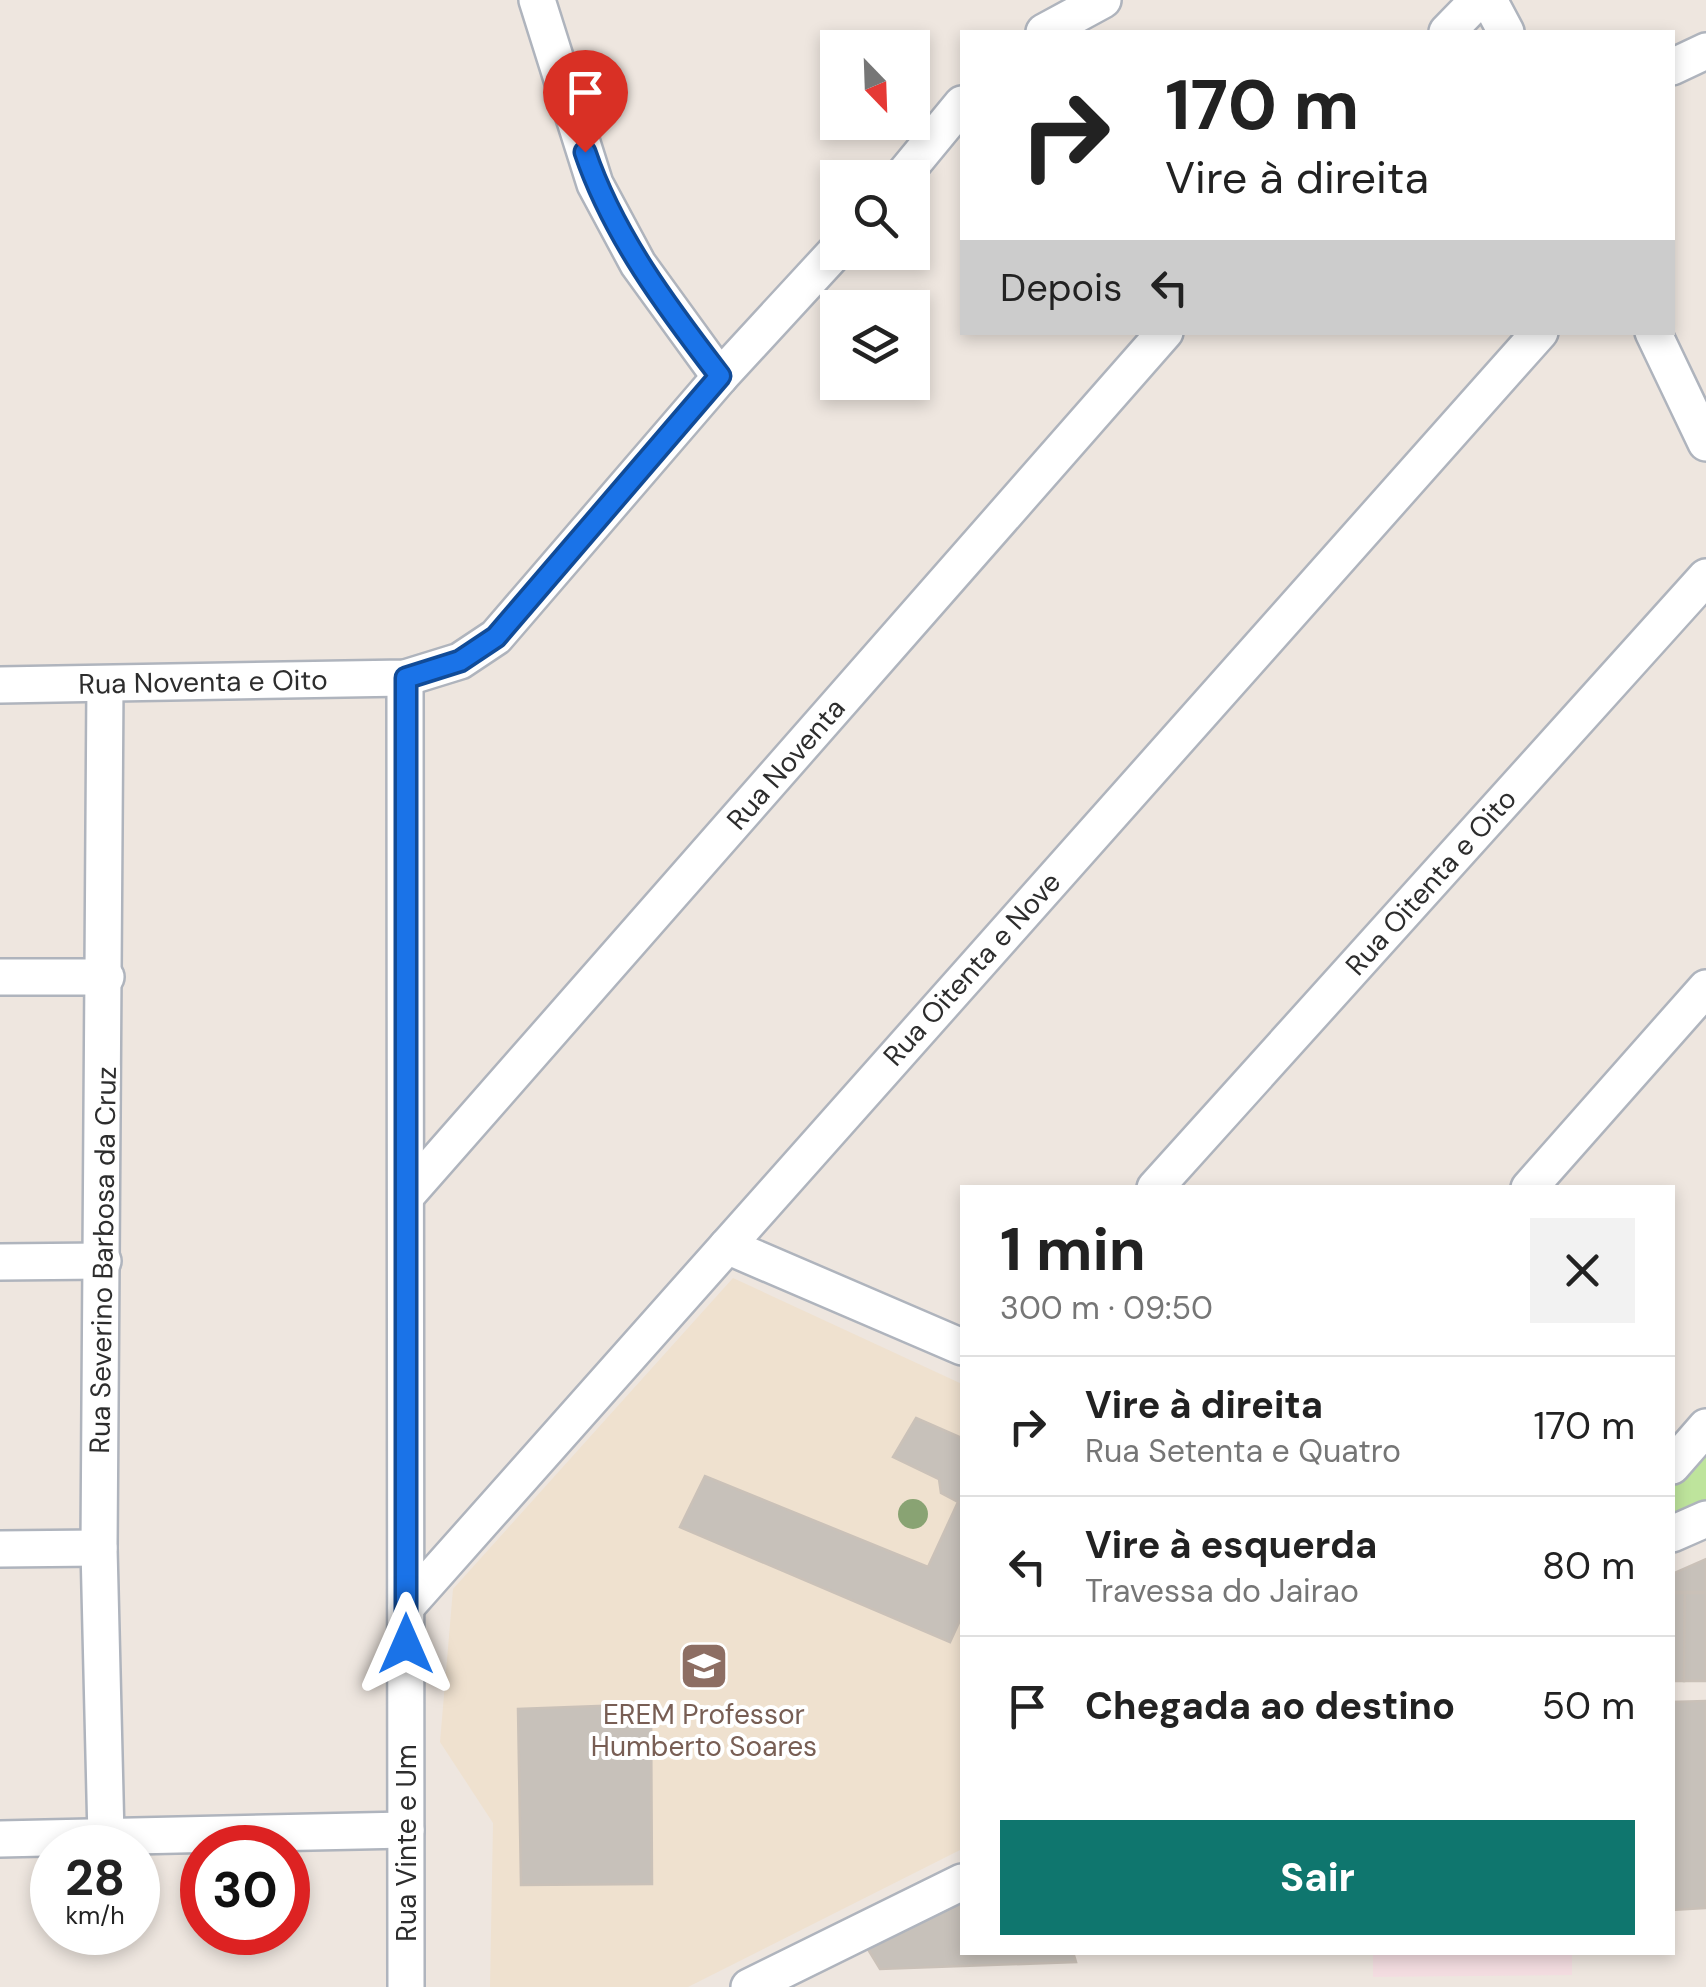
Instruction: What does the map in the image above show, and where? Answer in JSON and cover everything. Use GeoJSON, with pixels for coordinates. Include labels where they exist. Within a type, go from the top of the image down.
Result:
{"type":"FeatureCollection","features":[{"type":"Feature","properties":{"kind":"street"},"geometry":{"type":"LineString","coordinates":[[536,0],[596,184],[638,264],[720,376]]}},
{"type":"Feature","properties":{"kind":"street"},"geometry":{"type":"LineString","coordinates":[[1048,30],[1103,0]]}},
{"type":"Feature","properties":{"kind":"street"},"geometry":{"type":"LineString","coordinates":[[1449,30],[1478,0]]}},
{"type":"Feature","properties":{"kind":"street"},"geometry":{"type":"LineString","coordinates":[[1489,0],[1505,30]]}},
{"type":"Feature","properties":{"kind":"street"},"geometry":{"type":"LineString","coordinates":[[1675,66],[1706,50]]}},
{"type":"Feature","properties":{"kind":"street"},"geometry":{"type":"LineString","coordinates":[[916,160],[960,106]]}},
{"type":"Feature","properties":{"kind":"street","name":"Rua Noventa e Oito"},"geometry":{"type":"LineString","coordinates":[[0,685],[406,678],[460,661],[496,637],[720,376],[820,268]]}},
{"type":"Feature","properties":{"kind":"street","name":"Rua Noventa"},"geometry":{"type":"LineString","coordinates":[[406,1196],[1162,335]]}},
{"type":"Feature","properties":{"kind":"street","name":"Rua Oitenta e Nove"},"geometry":{"type":"LineString","coordinates":[[406,1607],[1537,335]]}},
{"type":"Feature","properties":{"kind":"street"},"geometry":{"type":"LineString","coordinates":[[1655,335],[1693,381],[1706,444]]}},
{"type":"Feature","properties":{"kind":"street","name":"Rua Oitenta e Oito"},"geometry":{"type":"LineString","coordinates":[[1158,1185],[1706,576]]}},
{"type":"Feature","properties":{"kind":"street","name":"Rua Vinte e Um"},"geometry":{"type":"LineString","coordinates":[[406,678],[406,1987]]}},
{"type":"Feature","properties":{"kind":"street","name":"Rua Severino Barbosa da Cruz"},"geometry":{"type":"LineString","coordinates":[[105,684],[106,977],[99,1548],[106,1825]]}},
{"type":"Feature","properties":{"kind":"street"},"geometry":{"type":"LineString","coordinates":[[0,978],[106,977]]}},
{"type":"Feature","properties":{"kind":"street"},"geometry":{"type":"LineString","coordinates":[[1532,1185],[1706,988]]}},
{"type":"Feature","properties":{"kind":"street"},"geometry":{"type":"LineString","coordinates":[[726,1246],[960,1345]]}},
{"type":"Feature","properties":{"kind":"street"},"geometry":{"type":"LineString","coordinates":[[0,1262],[103,1261]]}},
{"type":"Feature","properties":{"kind":"street"},"geometry":{"type":"LineString","coordinates":[[1675,1463],[1706,1427]]}},
{"type":"Feature","properties":{"kind":"street"},"geometry":{"type":"LineString","coordinates":[[1675,1533],[1706,1519]]}},
{"type":"Feature","properties":{"kind":"street"},"geometry":{"type":"LineString","coordinates":[[0,1549],[99,1548]]}},
{"type":"Feature","properties":{"kind":"street"},"geometry":{"type":"LineString","coordinates":[[160,1836],[406,1830]]}},
{"type":"Feature","properties":{"kind":"street"},"geometry":{"type":"LineString","coordinates":[[0,1838],[30,1838]]}},
{"type":"Feature","properties":{"kind":"street"},"geometry":{"type":"LineString","coordinates":[[749,1987],[960,1883]]}},
{"type":"Feature","properties":{"kind":"shaded area","name":"EREM Professor Humberto Soares"},"geometry":{"type":"Polygon","coordinates":[[[733,1278],[960,1383],[960,1850],[688,1987],[490,1987],[493,1823],[440,1742],[453,1589],[733,1278]]]}},
{"type":"Feature","properties":{"kind":"shaded area"},"geometry":{"type":"Polygon","coordinates":[[[1373,1955],[1572,1955],[1572,1975],[1373,1977],[1373,1955]]]}},
{"type":"Feature","properties":{"kind":"green space"},"geometry":{"type":"Polygon","coordinates":[[[1706,1449],[1706,1502],[1675,1518],[1675,1484],[1706,1449]]]}},
{"type":"Feature","properties":{"kind":"building"},"geometry":{"type":"Polygon","coordinates":[[[916,1418],[960,1437],[960,1620],[950,1642],[680,1527],[705,1476],[928,1567],[958,1502],[941,1493],[939,1479],[893,1457],[916,1418]]]}},
{"type":"Feature","properties":{"kind":"building"},"geometry":{"type":"Polygon","coordinates":[[[1706,1559],[1706,1592],[1675,1592],[1675,1573],[1706,1559]]]}},
{"type":"Feature","properties":{"kind":"building"},"geometry":{"type":"Polygon","coordinates":[[[1675,1593],[1685,1593],[1684,1681],[1675,1681],[1675,1593]]]}},
{"type":"Feature","properties":{"kind":"building"},"geometry":{"type":"Polygon","coordinates":[[[1685,1593],[1706,1593],[1706,1681],[1684,1681],[1685,1593]]]}},
{"type":"Feature","properties":{"kind":"building"},"geometry":{"type":"Polygon","coordinates":[[[1706,1701],[1706,1908],[1675,1910],[1675,1702],[1706,1701]]]}},
{"type":"Feature","properties":{"kind":"building"},"geometry":{"type":"Polygon","coordinates":[[[651,1704],[652,1884],[521,1885],[518,1709],[651,1704]]]}},
{"type":"Feature","properties":{"kind":"building"},"geometry":{"type":"Polygon","coordinates":[[[960,1900],[960,1955],[1074,1955],[1076,1962],[880,1969],[866,1946],[960,1900]]]}},
{"type":"Feature","properties":{"kind":"place","name":"EREM Professor Humberto Soares"},"geometry":{"type":"Point","coordinates":[704,1666]}},
{"type":"Feature","properties":{"kind":"route"},"geometry":{"type":"LineString","coordinates":[[406,1644],[406,678],[460,661],[496,637],[720,376],[638,264],[596,184],[585,152]]}}]}
